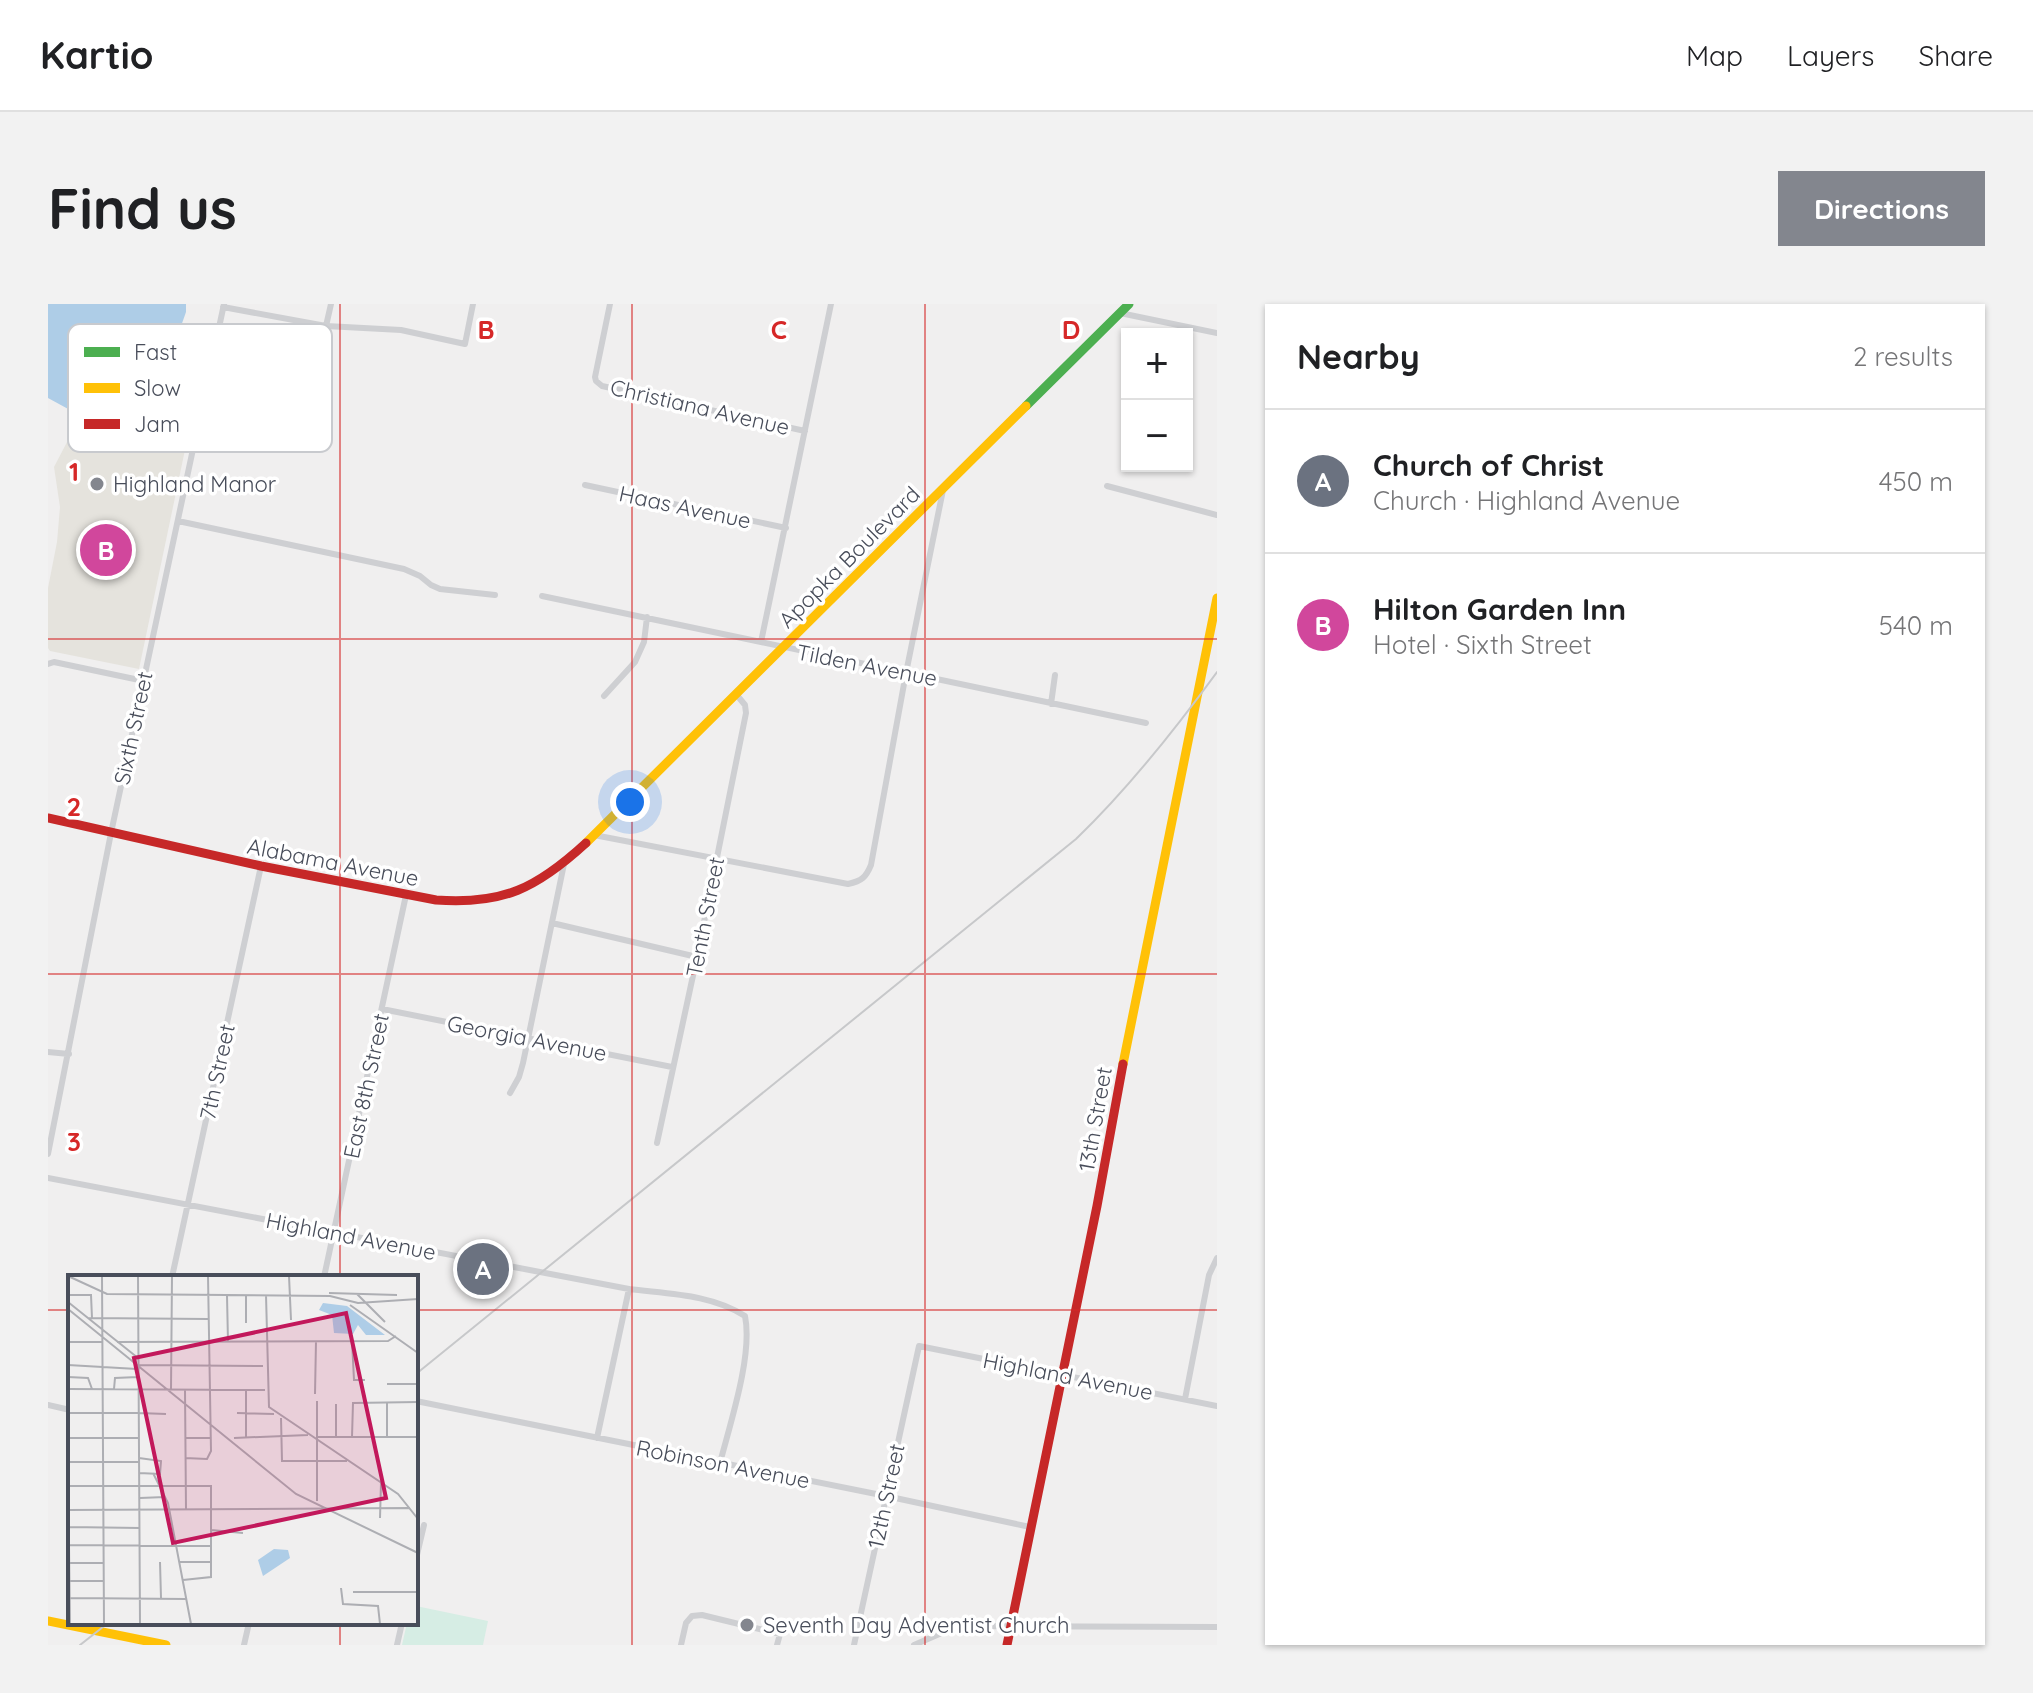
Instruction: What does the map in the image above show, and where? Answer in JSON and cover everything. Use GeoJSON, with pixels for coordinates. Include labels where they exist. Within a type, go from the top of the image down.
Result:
{"type":"FeatureCollection","features":[{"type":"Feature","properties":{"kind":"street"},"geometry":{"type":"LineString","coordinates":[[326,324],[331,304]]}},
{"type":"Feature","properties":{"kind":"street"},"geometry":{"type":"LineString","coordinates":[[332,326],[401,330],[465,344],[473,304]]}},
{"type":"Feature","properties":{"kind":"street","name":"Christiana Avenue"},"geometry":{"type":"LineString","coordinates":[[610,304],[595,377],[602,386],[805,431]]}},
{"type":"Feature","properties":{"kind":"street"},"geometry":{"type":"LineString","coordinates":[[761,642],[831,304]]}},
{"type":"Feature","properties":{"kind":"street","name":"Apopka Boulevard"},"geometry":{"type":"LineString","coordinates":[[594,835],[1129,304]]}},
{"type":"Feature","properties":{"kind":"street"},"geometry":{"type":"LineString","coordinates":[[223,306],[316,324]]}},
{"type":"Feature","properties":{"kind":"street"},"geometry":{"type":"LineString","coordinates":[[1120,313],[1217,333]]}},
{"type":"Feature","properties":{"kind":"street","name":"Sixth Street"},"geometry":{"type":"LineString","coordinates":[[48,1154],[111,833],[192,452]]}},
{"type":"Feature","properties":{"kind":"street","name":"Haas Avenue"},"geometry":{"type":"LineString","coordinates":[[585,485],[786,528]]}},
{"type":"Feature","properties":{"kind":"street"},"geometry":{"type":"LineString","coordinates":[[1107,486],[1217,515]]}},
{"type":"Feature","properties":{"kind":"street"},"geometry":{"type":"LineString","coordinates":[[594,835],[848,884],[861,881],[871,865],[944,488]]}},
{"type":"Feature","properties":{"kind":"street"},"geometry":{"type":"LineString","coordinates":[[178,521],[404,569],[440,589],[495,595]]}},
{"type":"Feature","properties":{"kind":"street","name":"Tilden Avenue"},"geometry":{"type":"LineString","coordinates":[[542,596],[1146,723]]}},
{"type":"Feature","properties":{"kind":"street","name":"13th Street"},"geometry":{"type":"LineString","coordinates":[[1007,1645],[1100,1194],[1112,1120],[1217,598]]}},
{"type":"Feature","properties":{"kind":"street"},"geometry":{"type":"LineString","coordinates":[[604,696],[635,662],[644,642],[647,617]]}},
{"type":"Feature","properties":{"kind":"street"},"geometry":{"type":"LineString","coordinates":[[48,656],[51,663],[144,681]]}},
{"type":"Feature","properties":{"kind":"street"},"geometry":{"type":"LineString","coordinates":[[1051,704],[1055,675]]}},
{"type":"Feature","properties":{"kind":"street","name":"Tenth Street"},"geometry":{"type":"LineString","coordinates":[[657,1143],[746,709],[736,694]]}},
{"type":"Feature","properties":{"kind":"street","name":"Alabama Avenue"},"geometry":{"type":"LineString","coordinates":[[48,818],[261,866],[406,895],[458,902],[492,899],[530,887],[564,864],[594,835]]}},
{"type":"Feature","properties":{"kind":"street"},"geometry":{"type":"LineString","coordinates":[[510,1093],[519,1077],[564,864]]}},
{"type":"Feature","properties":{"kind":"street","name":"7th Street"},"geometry":{"type":"LineString","coordinates":[[172,1275],[261,866]]}},
{"type":"Feature","properties":{"kind":"street","name":"East 8th Street"},"geometry":{"type":"LineString","coordinates":[[324,1275],[406,895]]}},
{"type":"Feature","properties":{"kind":"street"},"geometry":{"type":"LineString","coordinates":[[552,923],[697,957]]}},
{"type":"Feature","properties":{"kind":"street","name":"Georgia Avenue"},"geometry":{"type":"LineString","coordinates":[[382,1009],[672,1067]]}},
{"type":"Feature","properties":{"kind":"street"},"geometry":{"type":"LineString","coordinates":[[48,1052],[69,1054]]}},
{"type":"Feature","properties":{"kind":"street","name":"Highland Avenue"},"geometry":{"type":"LineString","coordinates":[[48,1178],[629,1289],[705,1299],[732,1308],[745,1316],[749,1332],[720,1463]]}},
{"type":"Feature","properties":{"kind":"street"},"geometry":{"type":"LineString","coordinates":[[1185,1399],[1209,1275],[1217,1258]]}},
{"type":"Feature","properties":{"kind":"street"},"geometry":{"type":"LineString","coordinates":[[597,1438],[629,1289]]}},
{"type":"Feature","properties":{"kind":"street","name":"Highland Avenue"},"geometry":{"type":"LineString","coordinates":[[919,1346],[1217,1406]]}},
{"type":"Feature","properties":{"kind":"street","name":"12th Street"},"geometry":{"type":"LineString","coordinates":[[854,1645],[919,1346]]}},
{"type":"Feature","properties":{"kind":"street","name":"Robinson Avenue"},"geometry":{"type":"LineString","coordinates":[[418,1401],[1030,1527]]}},
{"type":"Feature","properties":{"kind":"street"},"geometry":{"type":"LineString","coordinates":[[48,1405],[68,1410]]}},
{"type":"Feature","properties":{"kind":"street"},"geometry":{"type":"LineString","coordinates":[[418,1550],[424,1525]]}},
{"type":"Feature","properties":{"kind":"street"},"geometry":{"type":"LineString","coordinates":[[681,1645],[686,1623],[692,1616],[702,1615],[780,1634],[777,1645]]}},
{"type":"Feature","properties":{"kind":"street"},"geometry":{"type":"LineString","coordinates":[[72,1625],[95,1627],[115,1638],[166,1645]]}},
{"type":"Feature","properties":{"kind":"street"},"geometry":{"type":"LineString","coordinates":[[244,1645],[249,1625]]}},
{"type":"Feature","properties":{"kind":"street"},"geometry":{"type":"LineString","coordinates":[[397,1645],[402,1625]]}},
{"type":"Feature","properties":{"kind":"street"},"geometry":{"type":"LineString","coordinates":[[914,1645],[966,1626],[1217,1627]]}},
{"type":"Feature","properties":{"kind":"shaded area"},"geometry":{"type":"Polygon","coordinates":[[[68,440],[68,452],[185,452],[139,669],[50,651],[48,648],[48,588],[60,507],[54,467],[68,440]]]}},
{"type":"Feature","properties":{"kind":"green space"},"geometry":{"type":"Polygon","coordinates":[[[418,1606],[488,1621],[483,1645],[402,1645],[407,1625],[418,1625],[418,1606]]]}},
{"type":"Feature","properties":{"kind":"water"},"geometry":{"type":"Polygon","coordinates":[[[48,304],[186,304],[182,324],[68,324],[68,409],[48,398],[48,304]]]}},
{"type":"Feature","properties":{"kind":"railway"},"geometry":{"type":"LineString","coordinates":[[418,1372],[1076,839],[1150,758],[1217,672]]}},
{"type":"Feature","properties":{"kind":"railway"},"geometry":{"type":"LineString","coordinates":[[80,1645],[105,1625]]}},
{"type":"Feature","properties":{"kind":"traffic: fast"},"geometry":{"type":"LineString","coordinates":[[1026,406],[1129,304]]}},
{"type":"Feature","properties":{"kind":"traffic: slow"},"geometry":{"type":"LineString","coordinates":[[586,843],[1026,406]]}},
{"type":"Feature","properties":{"kind":"traffic: slow"},"geometry":{"type":"LineString","coordinates":[[1123,1064],[1217,598]]}},
{"type":"Feature","properties":{"kind":"traffic: slow"},"geometry":{"type":"LineString","coordinates":[[48,1621],[166,1645]]}},
{"type":"Feature","properties":{"kind":"traffic: jam"},"geometry":{"type":"LineString","coordinates":[[48,818],[261,866],[436,900],[481,900],[518,890],[551,872],[586,843]]}},
{"type":"Feature","properties":{"kind":"traffic: jam"},"geometry":{"type":"LineString","coordinates":[[1007,1645],[1123,1064]]}},
{"type":"Feature","properties":{"kind":"place","name":"Highland Manor"},"geometry":{"type":"Point","coordinates":[97,484]}},
{"type":"Feature","properties":{"kind":"place","name":"Hilton Garden Inn"},"geometry":{"type":"Point","coordinates":[106,550]}},
{"type":"Feature","properties":{"kind":"place","name":"Church of Christ"},"geometry":{"type":"Point","coordinates":[483,1269]}},
{"type":"Feature","properties":{"kind":"place","name":"Seventh Day Adventist Church"},"geometry":{"type":"Point","coordinates":[747,1625]}}]}
